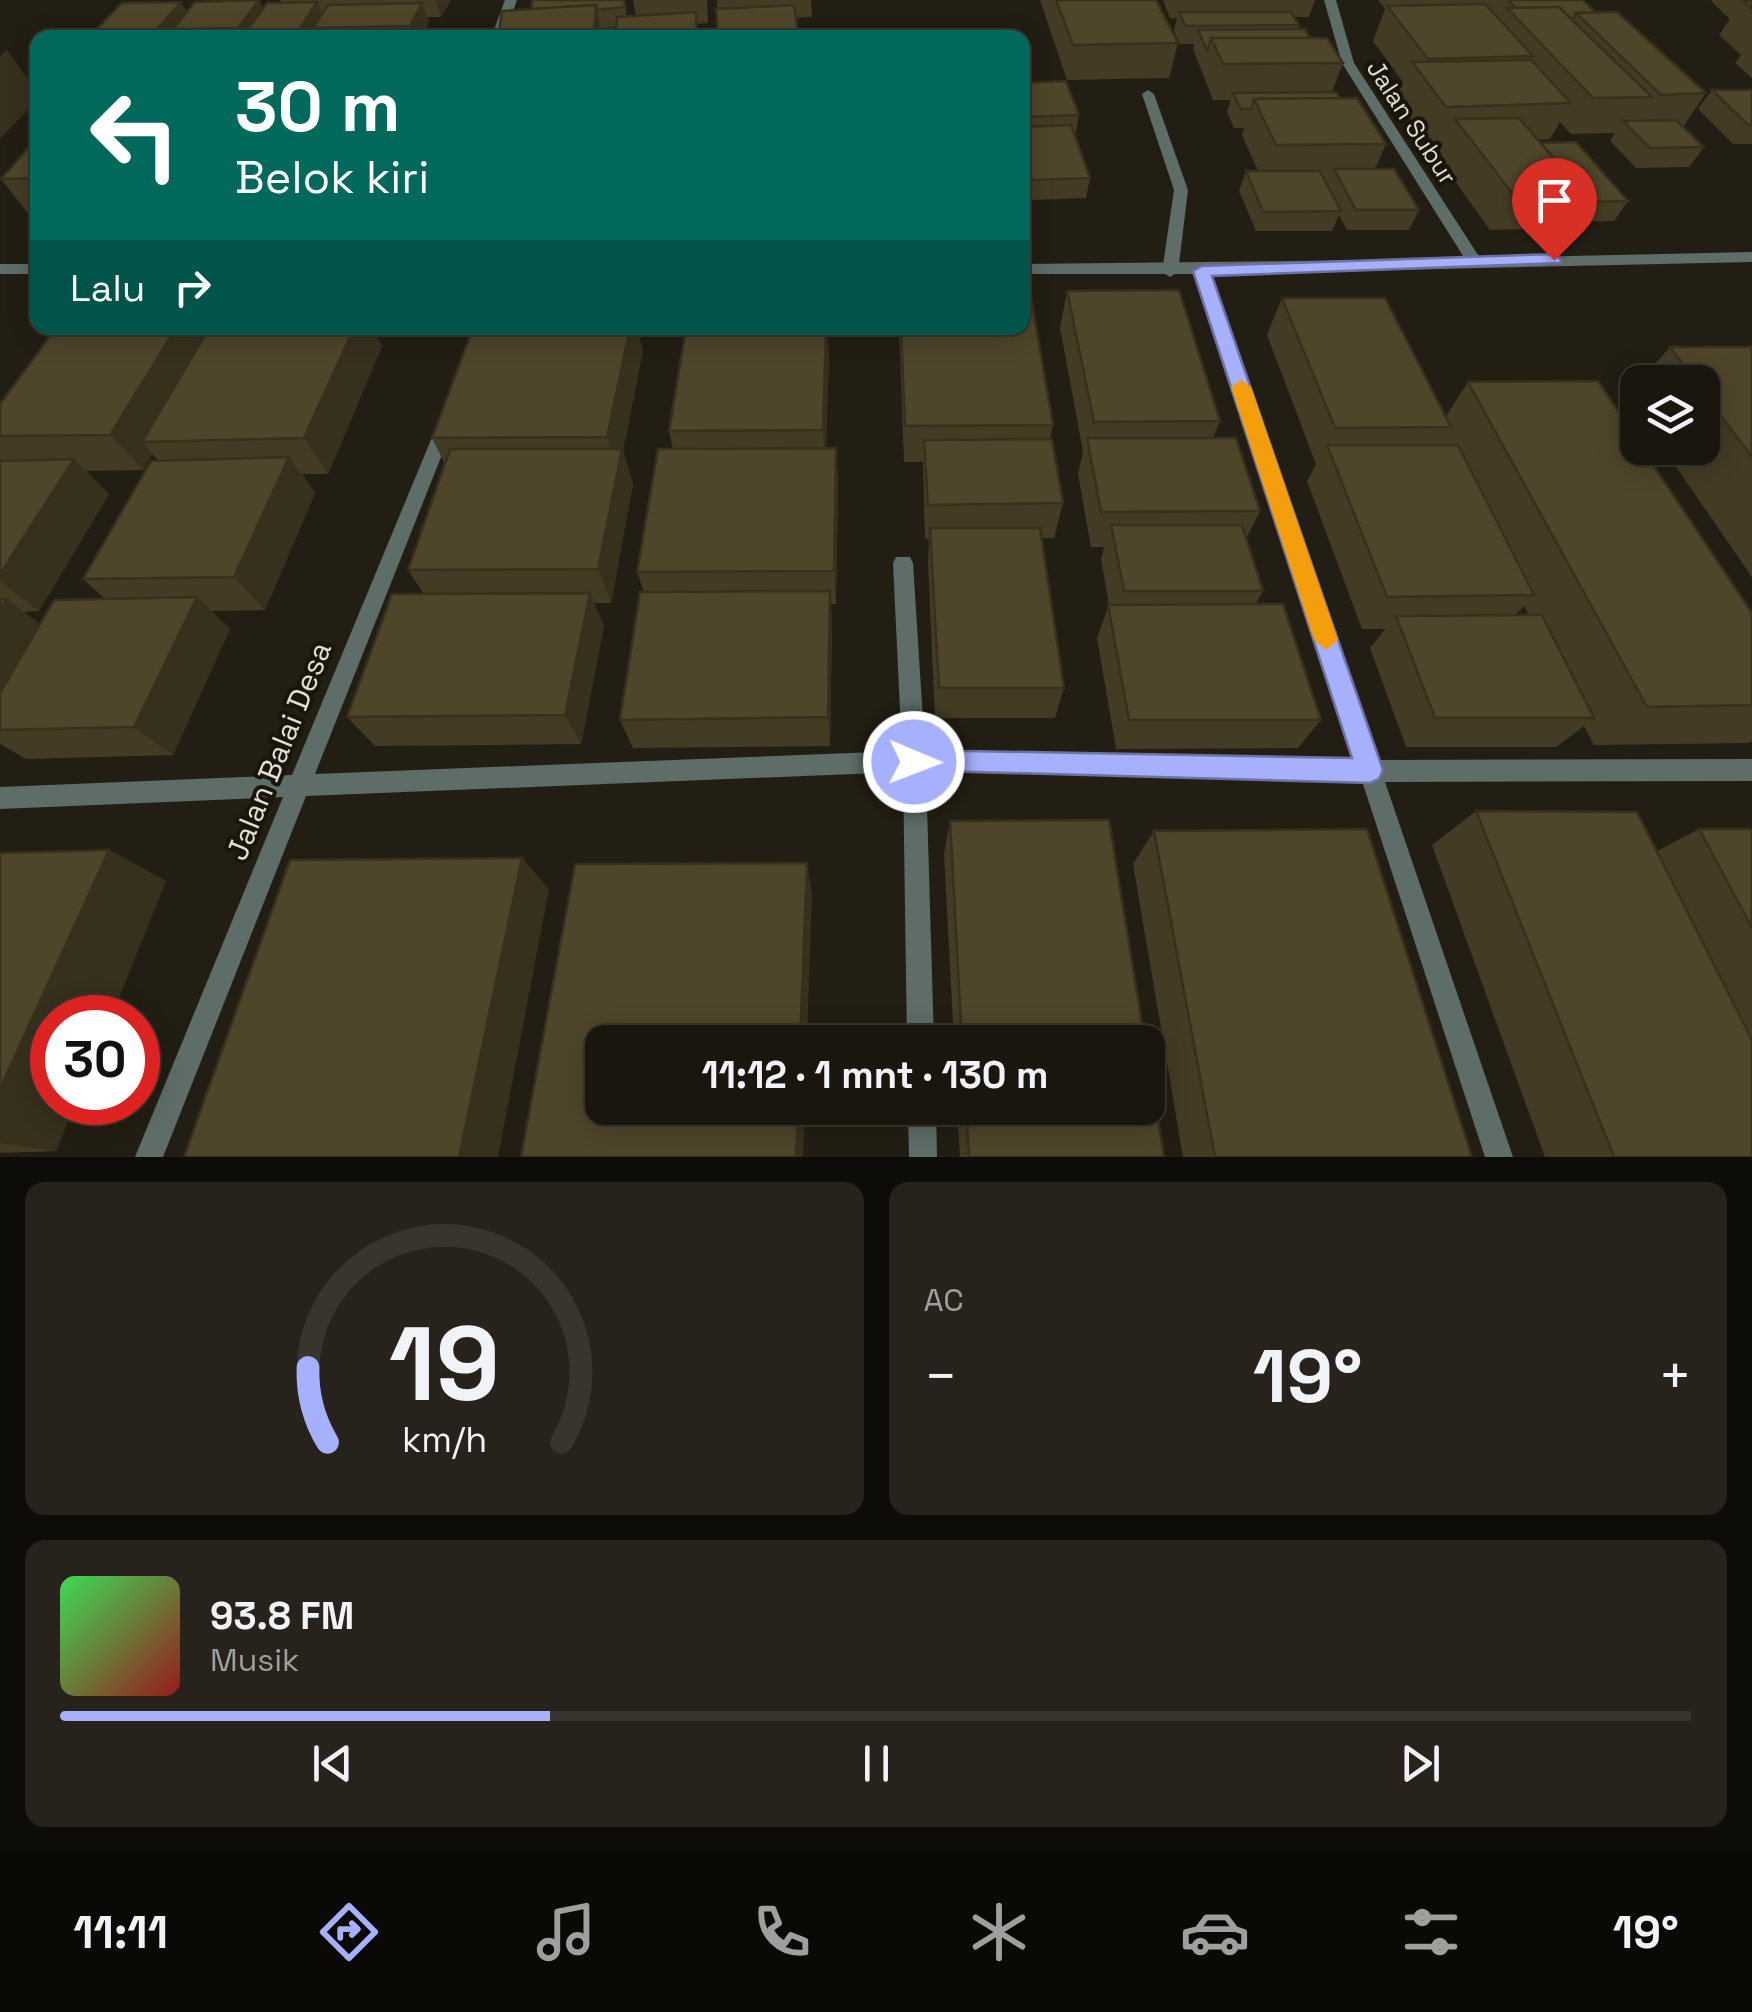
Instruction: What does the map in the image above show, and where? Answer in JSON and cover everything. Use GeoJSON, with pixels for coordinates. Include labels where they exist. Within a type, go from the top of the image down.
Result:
{"type":"FeatureCollection","features":[{"type":"Feature","properties":{"kind":"street"},"geometry":{"type":"LineString","coordinates":[[500,30],[512,0]]}},
{"type":"Feature","properties":{"kind":"street","name":"Jalan Subur"},"geometry":{"type":"LineString","coordinates":[[1330,0],[1348,63],[1474,260]]}},
{"type":"Feature","properties":{"kind":"street"},"geometry":{"type":"LineString","coordinates":[[1148,94],[1181,190],[1170,272]]}},
{"type":"Feature","properties":{"kind":"street"},"geometry":{"type":"LineString","coordinates":[[1030,269],[1170,272],[1474,260],[1752,258]]}},
{"type":"Feature","properties":{"kind":"street"},"geometry":{"type":"LineString","coordinates":[[0,269],[30,268]]}},
{"type":"Feature","properties":{"kind":"street"},"geometry":{"type":"LineString","coordinates":[[1202,271],[1499,1157]]}},
{"type":"Feature","properties":{"kind":"street","name":"Jalan Balai Desa"},"geometry":{"type":"LineString","coordinates":[[149,1157],[453,406]]}},
{"type":"Feature","properties":{"kind":"street"},"geometry":{"type":"LineString","coordinates":[[903,563],[914,762],[921,1025]]}},
{"type":"Feature","properties":{"kind":"street"},"geometry":{"type":"LineString","coordinates":[[0,798],[914,762],[1370,770],[1752,770]]}},
{"type":"Feature","properties":{"kind":"street"},"geometry":{"type":"LineString","coordinates":[[923,1125],[924,1157]]}},
{"type":"Feature","properties":{"kind":"building"},"geometry":{"type":"Polygon","coordinates":[[[259,0],[238,28],[173,29],[195,2],[259,0]]]}},
{"type":"Feature","properties":{"kind":"building"},"geometry":{"type":"Polygon","coordinates":[[[532,0],[624,0],[625,7],[532,9],[532,0]]]}},
{"type":"Feature","properties":{"kind":"building"},"geometry":{"type":"Polygon","coordinates":[[[1056,0],[1156,0],[1178,43],[1073,45],[1056,0]]]}},
{"type":"Feature","properties":{"kind":"building"},"geometry":{"type":"Polygon","coordinates":[[[1508,0],[1583,0],[1596,13],[1576,13],[1570,18],[1559,7],[1516,8],[1508,0]]]}},
{"type":"Feature","properties":{"kind":"building"},"geometry":{"type":"Polygon","coordinates":[[[181,2],[156,30],[96,30],[122,3],[181,2]]]}},
{"type":"Feature","properties":{"kind":"building"},"geometry":{"type":"Polygon","coordinates":[[[317,2],[300,29],[247,30],[267,3],[317,2]]]}},
{"type":"Feature","properties":{"kind":"building"},"geometry":{"type":"Polygon","coordinates":[[[422,3],[410,26],[313,28],[328,5],[422,3]]]}},
{"type":"Feature","properties":{"kind":"building"},"geometry":{"type":"Polygon","coordinates":[[[1485,4],[1533,56],[1428,59],[1387,6],[1485,4]]]}},
{"type":"Feature","properties":{"kind":"building"},"geometry":{"type":"Polygon","coordinates":[[[596,5],[594,30],[499,30],[502,11],[596,5]]]}},
{"type":"Feature","properties":{"kind":"building"},"geometry":{"type":"Polygon","coordinates":[[[794,5],[798,30],[718,30],[716,9],[794,5]]]}},
{"type":"Feature","properties":{"kind":"building"},"geometry":{"type":"Polygon","coordinates":[[[1559,7],[1652,97],[1593,98],[1507,8],[1559,7]]]}},
{"type":"Feature","properties":{"kind":"building"},"geometry":{"type":"Polygon","coordinates":[[[696,12],[697,30],[616,30],[617,17],[696,12]]]}},
{"type":"Feature","properties":{"kind":"building"},"geometry":{"type":"Polygon","coordinates":[[[1179,12],[1291,12],[1299,25],[1185,26],[1179,12]]]}},
{"type":"Feature","properties":{"kind":"building"},"geometry":{"type":"Polygon","coordinates":[[[1617,12],[1706,93],[1661,95],[1576,13],[1617,12]]]}},
{"type":"Feature","properties":{"kind":"building"},"geometry":{"type":"Polygon","coordinates":[[[1305,29],[1310,38],[1211,38],[1207,51],[1198,30],[1305,29]]]}},
{"type":"Feature","properties":{"kind":"building"},"geometry":{"type":"Polygon","coordinates":[[[1211,38],[1327,38],[1343,63],[1223,64],[1211,38]]]}},
{"type":"Feature","properties":{"kind":"building"},"geometry":{"type":"Polygon","coordinates":[[[1531,60],[1571,103],[1446,107],[1412,62],[1531,60]]]}},
{"type":"Feature","properties":{"kind":"building"},"geometry":{"type":"Polygon","coordinates":[[[1066,81],[1079,115],[1030,117],[1030,83],[1066,81]]]}},
{"type":"Feature","properties":{"kind":"building"},"geometry":{"type":"Polygon","coordinates":[[[1712,90],[1752,90],[1752,125],[1748,125],[1712,90]]]}},
{"type":"Feature","properties":{"kind":"building"},"geometry":{"type":"Polygon","coordinates":[[[1336,92],[1340,98],[1254,99],[1251,109],[1241,109],[1233,93],[1336,92]]]}},
{"type":"Feature","properties":{"kind":"building"},"geometry":{"type":"Polygon","coordinates":[[[1357,98],[1386,144],[1276,145],[1254,99],[1357,98]]]}},
{"type":"Feature","properties":{"kind":"building"},"geometry":{"type":"Polygon","coordinates":[[[1519,118],[1583,192],[1512,193],[1455,119],[1519,118]]]}},
{"type":"Feature","properties":{"kind":"building"},"geometry":{"type":"Polygon","coordinates":[[[1676,120],[1704,147],[1650,148],[1623,121],[1676,120]]]}},
{"type":"Feature","properties":{"kind":"building"},"geometry":{"type":"Polygon","coordinates":[[[1071,125],[1090,178],[1032,180],[1030,127],[1071,125]]]}},
{"type":"Feature","properties":{"kind":"building"},"geometry":{"type":"Polygon","coordinates":[[[1576,142],[1628,201],[1583,202],[1583,192],[1541,143],[1576,142]]]}},
{"type":"Feature","properties":{"kind":"building"},"geometry":{"type":"Polygon","coordinates":[[[30,146],[30,178],[1,179],[30,146]]]}},
{"type":"Feature","properties":{"kind":"building"},"geometry":{"type":"Polygon","coordinates":[[[1334,169],[1394,169],[1419,210],[1356,210],[1334,169]]]}},
{"type":"Feature","properties":{"kind":"building"},"geometry":{"type":"Polygon","coordinates":[[[1246,171],[1320,171],[1341,211],[1263,212],[1246,171]]]}},
{"type":"Feature","properties":{"kind":"building"},"geometry":{"type":"Polygon","coordinates":[[[1179,290],[1220,421],[1094,422],[1067,291],[1179,290]]]}},
{"type":"Feature","properties":{"kind":"building"},"geometry":{"type":"Polygon","coordinates":[[[1030,291],[1053,425],[905,426],[901,335],[1030,335],[1030,291]]]}},
{"type":"Feature","properties":{"kind":"building"},"geometry":{"type":"Polygon","coordinates":[[[1282,298],[1385,298],[1451,427],[1335,428],[1282,298]]]}},
{"type":"Feature","properties":{"kind":"building"},"geometry":{"type":"Polygon","coordinates":[[[51,335],[172,335],[110,435],[0,436],[0,404],[51,335]]]}},
{"type":"Feature","properties":{"kind":"building"},"geometry":{"type":"Polygon","coordinates":[[[205,335],[351,335],[304,438],[142,442],[205,335]]]}},
{"type":"Feature","properties":{"kind":"building"},"geometry":{"type":"Polygon","coordinates":[[[470,335],[629,335],[607,437],[432,438],[470,335]]]}},
{"type":"Feature","properties":{"kind":"building"},"geometry":{"type":"Polygon","coordinates":[[[685,335],[826,335],[823,430],[669,431],[685,335]]]}},
{"type":"Feature","properties":{"kind":"building"},"geometry":{"type":"Polygon","coordinates":[[[1670,347],[1752,347],[1752,457],[1720,415],[1720,365],[1683,365],[1670,347]]]}},
{"type":"Feature","properties":{"kind":"building"},"geometry":{"type":"Polygon","coordinates":[[[1598,381],[1620,414],[1620,465],[1653,465],[1752,613],[1752,705],[1647,707],[1468,382],[1598,381]]]}},
{"type":"Feature","properties":{"kind":"building"},"geometry":{"type":"Polygon","coordinates":[[[1087,438],[1236,438],[1260,511],[1101,512],[1087,438]]]}},
{"type":"Feature","properties":{"kind":"building"},"geometry":{"type":"Polygon","coordinates":[[[1052,439],[1063,503],[928,505],[924,440],[1052,439]]]}},
{"type":"Feature","properties":{"kind":"building"},"geometry":{"type":"Polygon","coordinates":[[[1327,445],[1458,445],[1534,595],[1387,597],[1327,445]]]}},
{"type":"Feature","properties":{"kind":"building"},"geometry":{"type":"Polygon","coordinates":[[[836,448],[834,571],[637,572],[658,449],[836,448]]]}},
{"type":"Feature","properties":{"kind":"building"},"geometry":{"type":"Polygon","coordinates":[[[450,449],[622,449],[598,569],[408,570],[450,449]]]}},
{"type":"Feature","properties":{"kind":"building"},"geometry":{"type":"Polygon","coordinates":[[[289,457],[234,577],[83,579],[151,461],[289,457]]]}},
{"type":"Feature","properties":{"kind":"building"},"geometry":{"type":"Polygon","coordinates":[[[74,459],[0,574],[0,461],[74,459]]]}},
{"type":"Feature","properties":{"kind":"building"},"geometry":{"type":"Polygon","coordinates":[[[1111,525],[1242,525],[1263,591],[1124,591],[1111,525]]]}},
{"type":"Feature","properties":{"kind":"building"},"geometry":{"type":"Polygon","coordinates":[[[930,528],[1040,528],[1064,688],[939,688],[930,528]]]}},
{"type":"Feature","properties":{"kind":"building"},"geometry":{"type":"Polygon","coordinates":[[[830,591],[828,717],[620,720],[640,592],[830,591]]]}},
{"type":"Feature","properties":{"kind":"building"},"geometry":{"type":"Polygon","coordinates":[[[590,593],[565,715],[347,717],[392,594],[590,593]]]}},
{"type":"Feature","properties":{"kind":"building"},"geometry":{"type":"Polygon","coordinates":[[[197,597],[134,727],[0,730],[0,693],[54,600],[197,597]]]}},
{"type":"Feature","properties":{"kind":"building"},"geometry":{"type":"Polygon","coordinates":[[[1283,604],[1321,720],[1129,720],[1108,605],[1283,604]]]}},
{"type":"Feature","properties":{"kind":"building"},"geometry":{"type":"Polygon","coordinates":[[[1542,615],[1594,718],[1435,718],[1396,616],[1542,615]]]}},
{"type":"Feature","properties":{"kind":"building"},"geometry":{"type":"Polygon","coordinates":[[[1476,811],[1637,812],[1752,1040],[1752,1157],[1614,1157],[1476,811]]]}},
{"type":"Feature","properties":{"kind":"building"},"geometry":{"type":"Polygon","coordinates":[[[1109,820],[1142,1025],[961,1025],[950,821],[1109,820]]]}},
{"type":"Feature","properties":{"kind":"building"},"geometry":{"type":"Polygon","coordinates":[[[1367,829],[1472,1157],[1215,1157],[1154,831],[1367,829]]]}},
{"type":"Feature","properties":{"kind":"building"},"geometry":{"type":"Polygon","coordinates":[[[1699,829],[1752,829],[1752,928],[1699,829]]]}},
{"type":"Feature","properties":{"kind":"building"},"geometry":{"type":"Polygon","coordinates":[[[109,850],[43,995],[30,995],[30,1023],[0,1089],[0,853],[109,850]]]}},
{"type":"Feature","properties":{"kind":"building"},"geometry":{"type":"Polygon","coordinates":[[[522,858],[459,1157],[184,1157],[290,860],[522,858]]]}},
{"type":"Feature","properties":{"kind":"building"},"geometry":{"type":"Polygon","coordinates":[[[807,863],[801,1025],[585,1025],[585,1125],[797,1125],[796,1157],[521,1157],[575,864],[807,863]]]}},
{"type":"Feature","properties":{"kind":"building"},"geometry":{"type":"Polygon","coordinates":[[[967,1125],[1159,1125],[1164,1157],[969,1157],[967,1125]]]}},
{"type":"Feature","properties":{"kind":"slow traffic"},"geometry":{"type":"LineString","coordinates":[[1241,387],[1326,640]]}},
{"type":"Feature","properties":{"kind":"route"},"geometry":{"type":"LineString","coordinates":[[914,762],[1370,770],[1202,271],[1554,260]]}}]}
